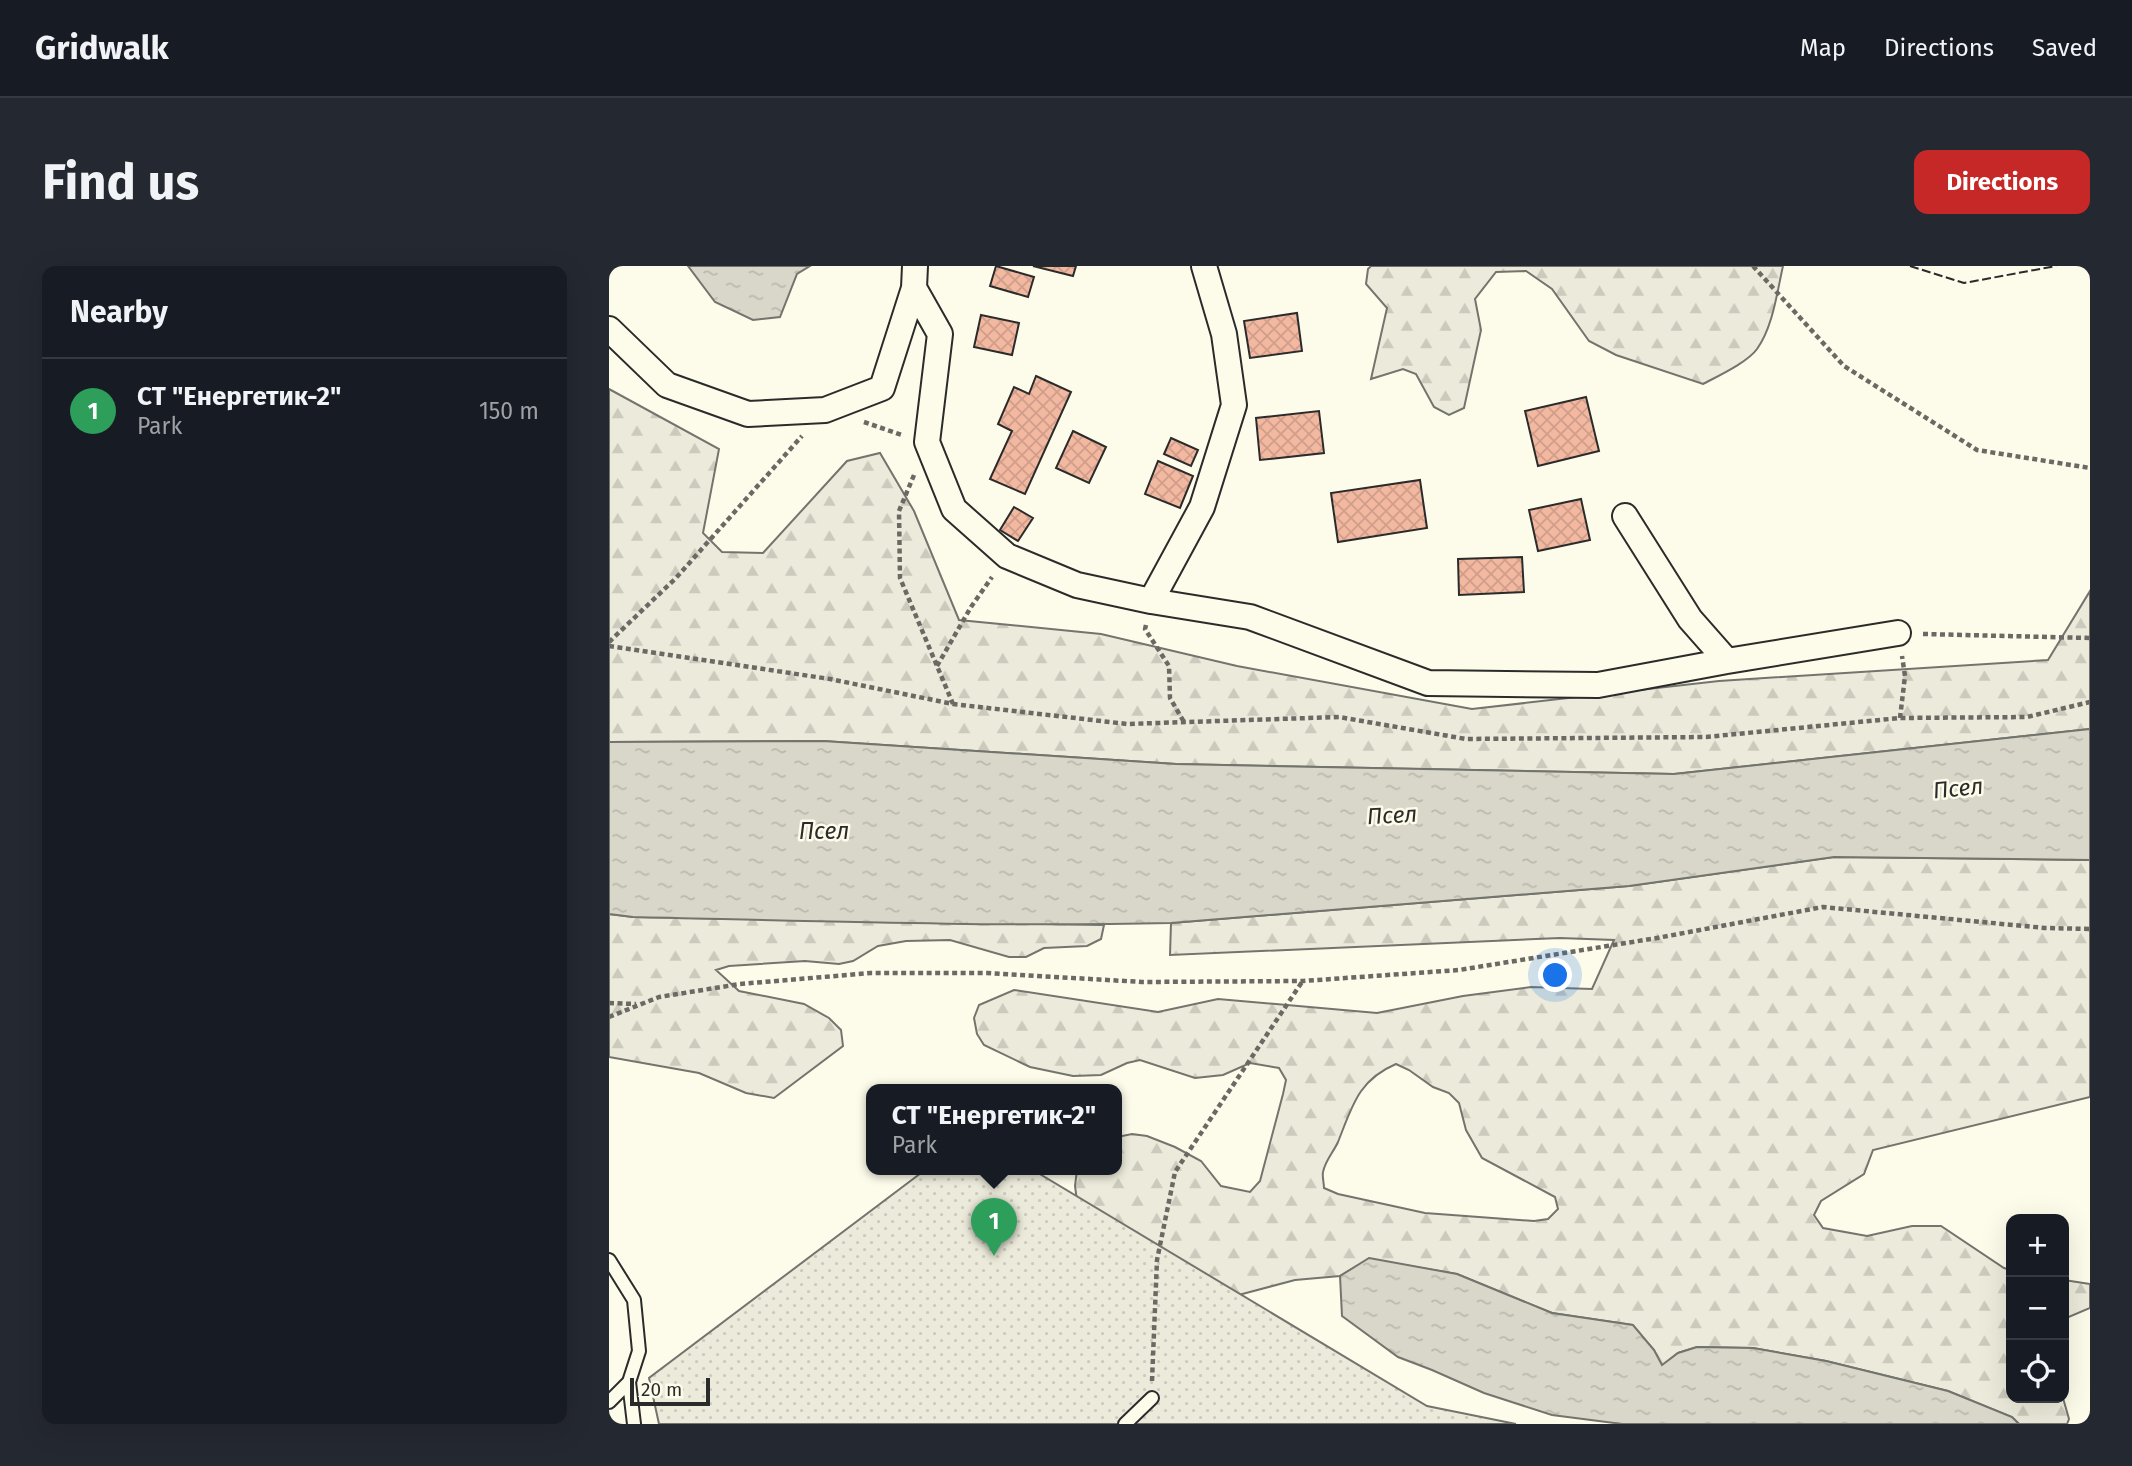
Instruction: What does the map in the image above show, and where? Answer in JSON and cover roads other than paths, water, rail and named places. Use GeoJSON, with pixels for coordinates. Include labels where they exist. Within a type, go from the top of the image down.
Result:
{"type":"FeatureCollection","features":[{"type":"Feature","properties":{"kind":"street"},"geometry":{"type":"LineString","coordinates":[[1151,601],[1202,507],[1234,405],[1224,334],[1204,266]]}},
{"type":"Feature","properties":{"kind":"street"},"geometry":{"type":"LineString","coordinates":[[915,277],[940,334],[927,442],[954,509],[1007,556],[1077,585],[1151,601],[1249,617],[1428,684],[1598,685],[1898,633]]}},
{"type":"Feature","properties":{"kind":"street"},"geometry":{"type":"LineString","coordinates":[[609,329],[667,385],[748,414],[825,410],[882,388],[915,277]]}},
{"type":"Feature","properties":{"kind":"street"},"geometry":{"type":"LineString","coordinates":[[1625,516],[1690,619],[1727,661]]}},
{"type":"Feature","properties":{"kind":"lane"},"geometry":{"type":"LineString","coordinates":[[609,1260],[634,1300],[639,1351],[629,1382],[634,1424]]}},
{"type":"Feature","properties":{"kind":"lane"},"geometry":{"type":"LineString","coordinates":[[609,1402],[629,1382]]}},
{"type":"Feature","properties":{"kind":"lane"},"geometry":{"type":"LineString","coordinates":[[1125,1424],[1152,1398]]}},
{"type":"Feature","properties":{"kind":"water"},"geometry":{"type":"Polygon","coordinates":[[[688,266],[810,266],[797,274],[780,317],[753,320],[715,302],[688,266]]]}},
{"type":"Feature","properties":{"kind":"water","name":"Псел"},"geometry":{"type":"Polygon","coordinates":[[[2090,729],[2090,860],[1834,857],[1629,886],[1171,923],[902,923],[633,917],[609,914],[609,742],[823,741],[1176,764],[1674,774],[2090,729]]]}},
{"type":"Feature","properties":{"kind":"water"},"geometry":{"type":"Polygon","coordinates":[[[1369,1258],[1457,1274],[1552,1313],[1633,1325],[1654,1350],[1662,1365],[1678,1353],[1697,1347],[1753,1348],[1826,1361],[1948,1391],[2012,1417],[2019,1424],[1622,1424],[1552,1415],[1484,1393],[1398,1357],[1342,1316],[1340,1276],[1369,1258]]]}},
{"type":"Feature","properties":{"kind":"place","name":"СТ \"Енергетик-2\""},"geometry":{"type":"Point","coordinates":[994,1256]}}]}
